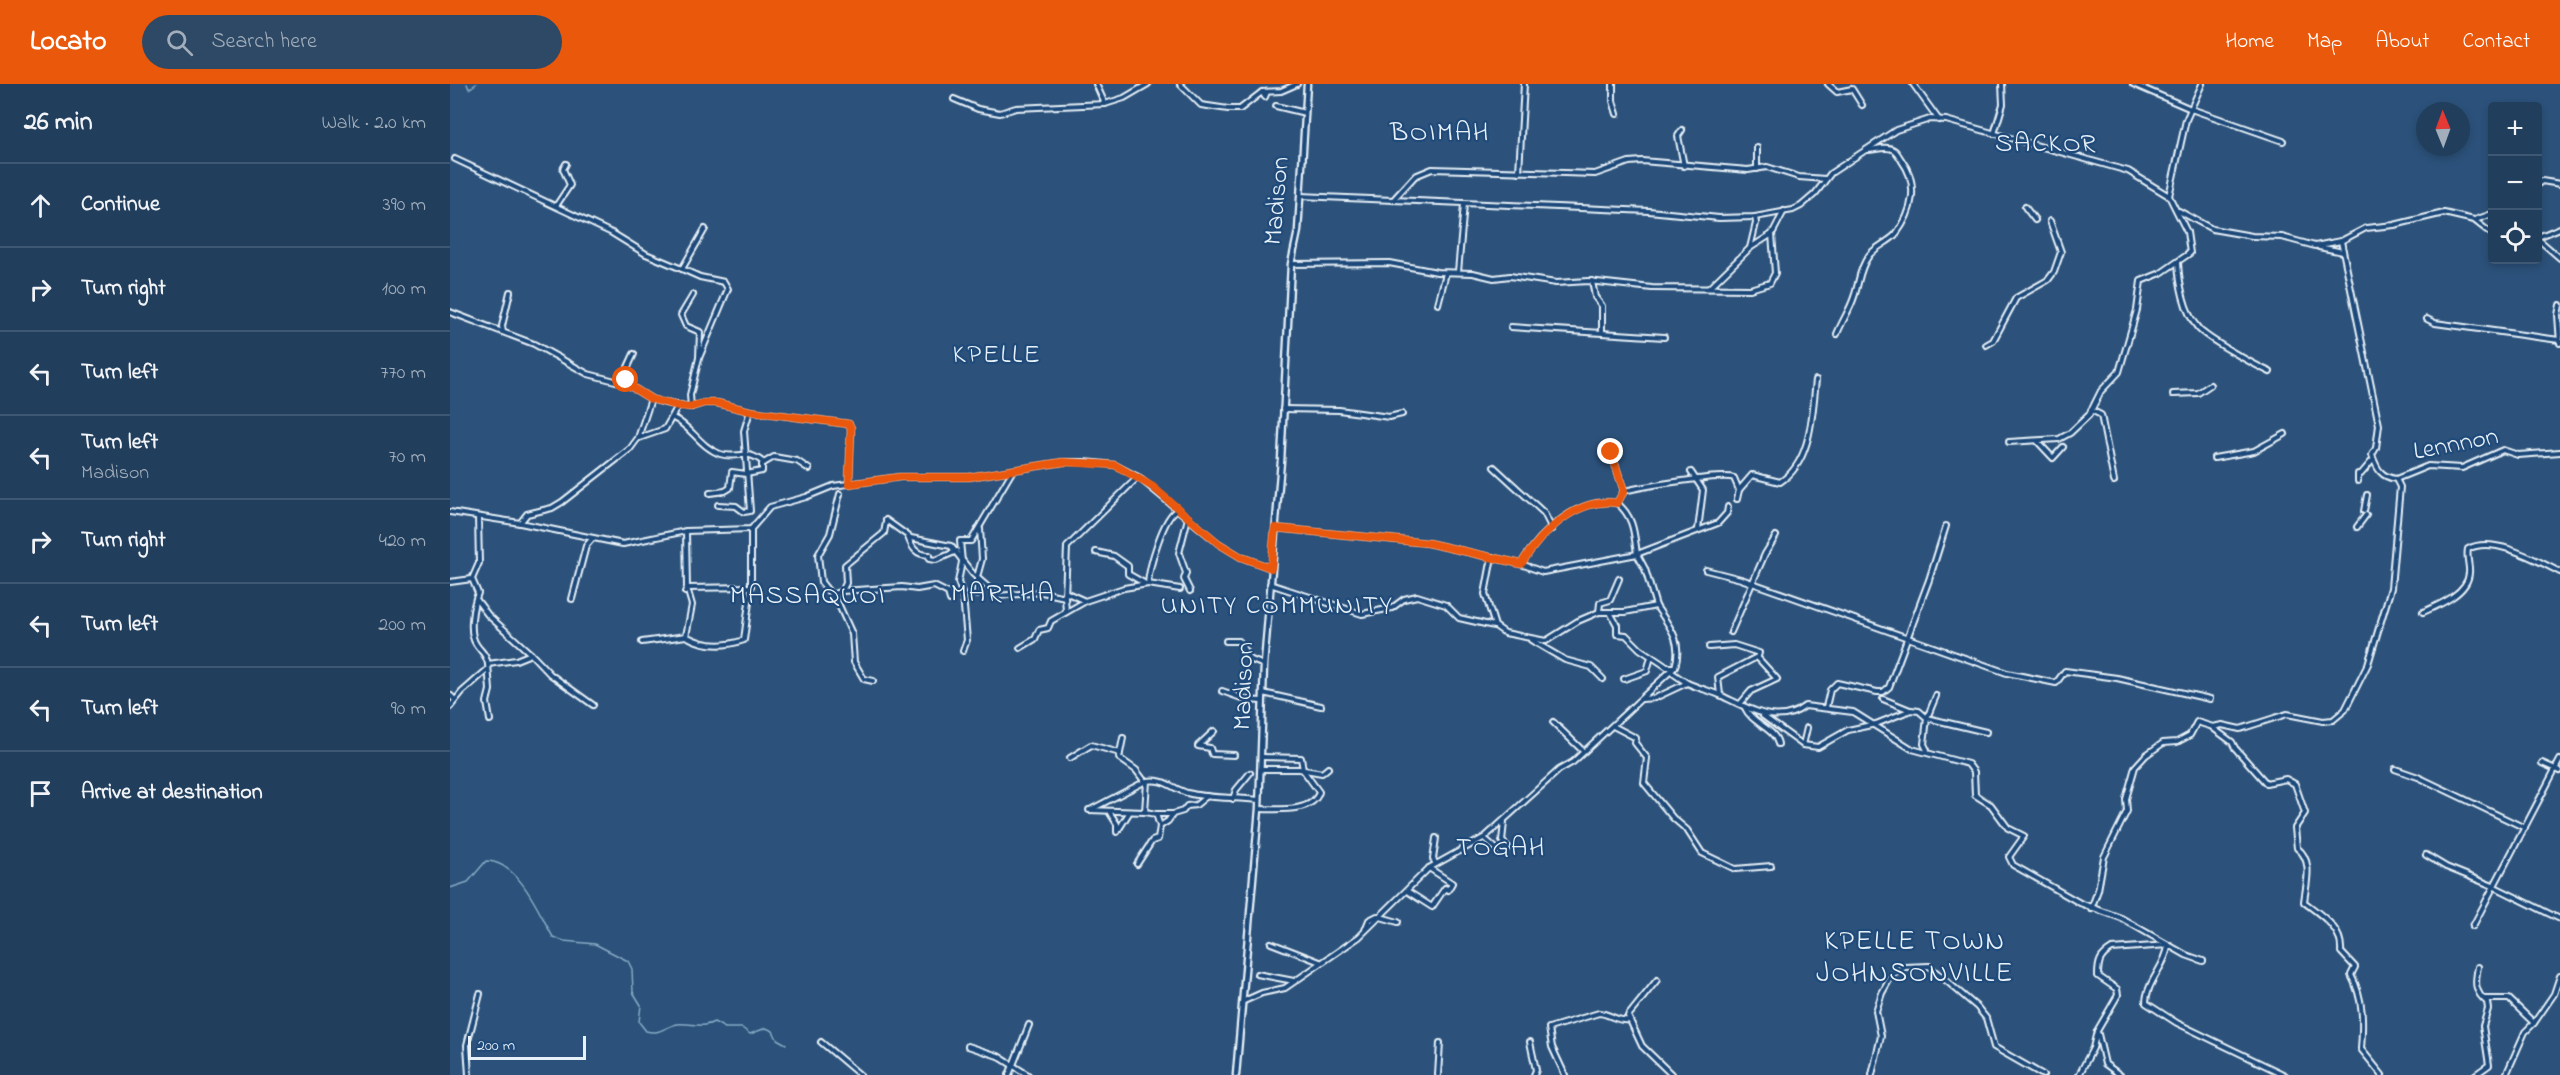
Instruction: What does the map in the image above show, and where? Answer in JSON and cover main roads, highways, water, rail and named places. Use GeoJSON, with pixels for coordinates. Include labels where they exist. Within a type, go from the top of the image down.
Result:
{"type":"FeatureCollection","features":[{"type":"Feature","properties":{"kind":"waterway"},"geometry":{"type":"LineString","coordinates":[[467,84],[469,89],[476,84]]}},
{"type":"Feature","properties":{"kind":"waterway"},"geometry":{"type":"LineString","coordinates":[[450,888],[468,882],[486,861],[498,863],[508,870],[527,890],[553,937],[564,941],[595,944],[628,961],[632,969],[633,992],[641,1005],[639,1022],[646,1031],[659,1031],[677,1024],[705,1025],[714,1022],[725,1028],[742,1028],[750,1034],[766,1028],[773,1031],[777,1039],[786,1044]]}},
{"type":"Feature","properties":{"kind":"district","name":"BOIMAH"},"geometry":{"type":"Point","coordinates":[1440,133]}},
{"type":"Feature","properties":{"kind":"district","name":"SACKOR"},"geometry":{"type":"Point","coordinates":[2046,144]}},
{"type":"Feature","properties":{"kind":"district","name":"KPELLE"},"geometry":{"type":"Point","coordinates":[997,355]}},
{"type":"Feature","properties":{"kind":"district","name":"MARTHA"},"geometry":{"type":"Point","coordinates":[1003,594]}},
{"type":"Feature","properties":{"kind":"district","name":"MASSAQUOI"},"geometry":{"type":"Point","coordinates":[808,596]}},
{"type":"Feature","properties":{"kind":"district","name":"UNITY COMMUNITY"},"geometry":{"type":"Point","coordinates":[1277,606]}},
{"type":"Feature","properties":{"kind":"district","name":"TOGAH"},"geometry":{"type":"Point","coordinates":[1501,848]}},
{"type":"Feature","properties":{"kind":"district","name":"KPELLE TOWN JOHNSONVILLE"},"geometry":{"type":"Point","coordinates":[1915,958]}}]}
